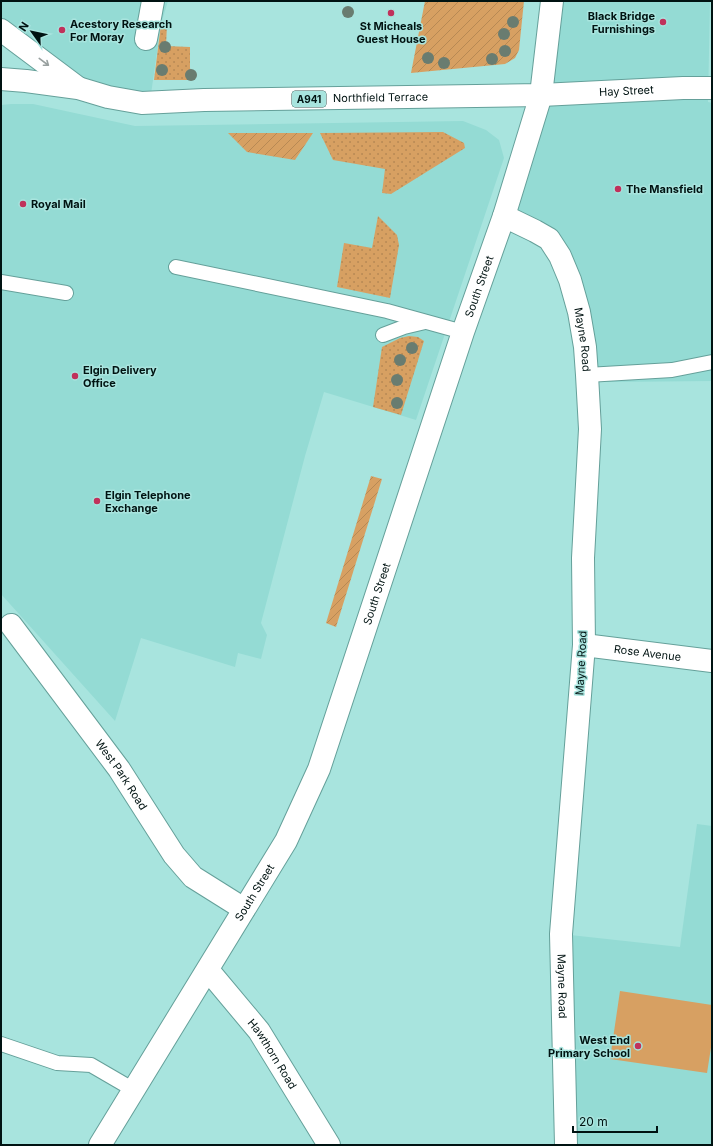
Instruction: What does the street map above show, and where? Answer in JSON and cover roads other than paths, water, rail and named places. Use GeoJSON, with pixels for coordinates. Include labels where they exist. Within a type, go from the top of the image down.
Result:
{"type":"FeatureCollection","features":[{"type":"Feature","properties":{"kind":"street"},"geometry":{"type":"LineString","coordinates":[[146,39],[153,1]]}},
{"type":"Feature","properties":{"kind":"street","name":"South Street"},"geometry":{"type":"LineString","coordinates":[[100,1145],[286,841],[319,769],[504,216],[541,95],[552,1]]}},
{"type":"Feature","properties":{"kind":"street","name":"Northfield Terrace"},"geometry":{"type":"LineString","coordinates":[[1,30],[78,88]]}},
{"type":"Feature","properties":{"kind":"street","name":"Northfield Terrace"},"geometry":{"type":"LineString","coordinates":[[1,79],[78,88],[108,97],[142,103],[204,100],[541,95]]}},
{"type":"Feature","properties":{"kind":"street","name":"Hay Street"},"geometry":{"type":"LineString","coordinates":[[541,95],[712,88]]}},
{"type":"Feature","properties":{"kind":"street","name":"Mayne Road"},"geometry":{"type":"LineString","coordinates":[[504,216],[535,231],[549,240],[560,256],[570,280],[579,312],[585,347],[587,375],[590,429],[583,558],[584,645],[560,934],[566,1145]]}},
{"type":"Feature","properties":{"kind":"street","name":"West Park Road"},"geometry":{"type":"LineString","coordinates":[[11,625],[119,769],[174,855],[192,877],[244,909]]}},
{"type":"Feature","properties":{"kind":"street","name":"Rose Avenue"},"geometry":{"type":"LineString","coordinates":[[584,645],[712,661]]}},
{"type":"Feature","properties":{"kind":"street","name":"Hawthorn Road"},"geometry":{"type":"LineString","coordinates":[[208,970],[259,1031],[329,1145]]}},
{"type":"Feature","properties":{"kind":"lane"},"geometry":{"type":"LineString","coordinates":[[176,267],[387,312],[464,332]]}},
{"type":"Feature","properties":{"kind":"lane"},"geometry":{"type":"LineString","coordinates":[[1,282],[66,293]]}},
{"type":"Feature","properties":{"kind":"lane"},"geometry":{"type":"LineString","coordinates":[[383,335],[404,327],[427,322]]}},
{"type":"Feature","properties":{"kind":"lane"},"geometry":{"type":"LineString","coordinates":[[587,375],[672,370],[712,362]]}},
{"type":"Feature","properties":{"kind":"lane"},"geometry":{"type":"LineString","coordinates":[[1,1044],[57,1063],[91,1065],[134,1090]]}},
{"type":"Feature","properties":{"kind":"place","name":"St Micheals Guest House"},"geometry":{"type":"Point","coordinates":[391,13]}},
{"type":"Feature","properties":{"kind":"place","name":"Black Bridge Furnishings"},"geometry":{"type":"Point","coordinates":[663,22]}},
{"type":"Feature","properties":{"kind":"place","name":"Acestory Research For Moray"},"geometry":{"type":"Point","coordinates":[62,30]}},
{"type":"Feature","properties":{"kind":"place","name":"The Mansfield"},"geometry":{"type":"Point","coordinates":[618,189]}},
{"type":"Feature","properties":{"kind":"place","name":"Royal Mail"},"geometry":{"type":"Point","coordinates":[23,204]}},
{"type":"Feature","properties":{"kind":"place","name":"Elgin Delivery Office"},"geometry":{"type":"Point","coordinates":[75,376]}},
{"type":"Feature","properties":{"kind":"place","name":"Elgin Telephone Exchange"},"geometry":{"type":"Point","coordinates":[97,501]}},
{"type":"Feature","properties":{"kind":"place","name":"West End Primary School"},"geometry":{"type":"Point","coordinates":[638,1046]}}]}
